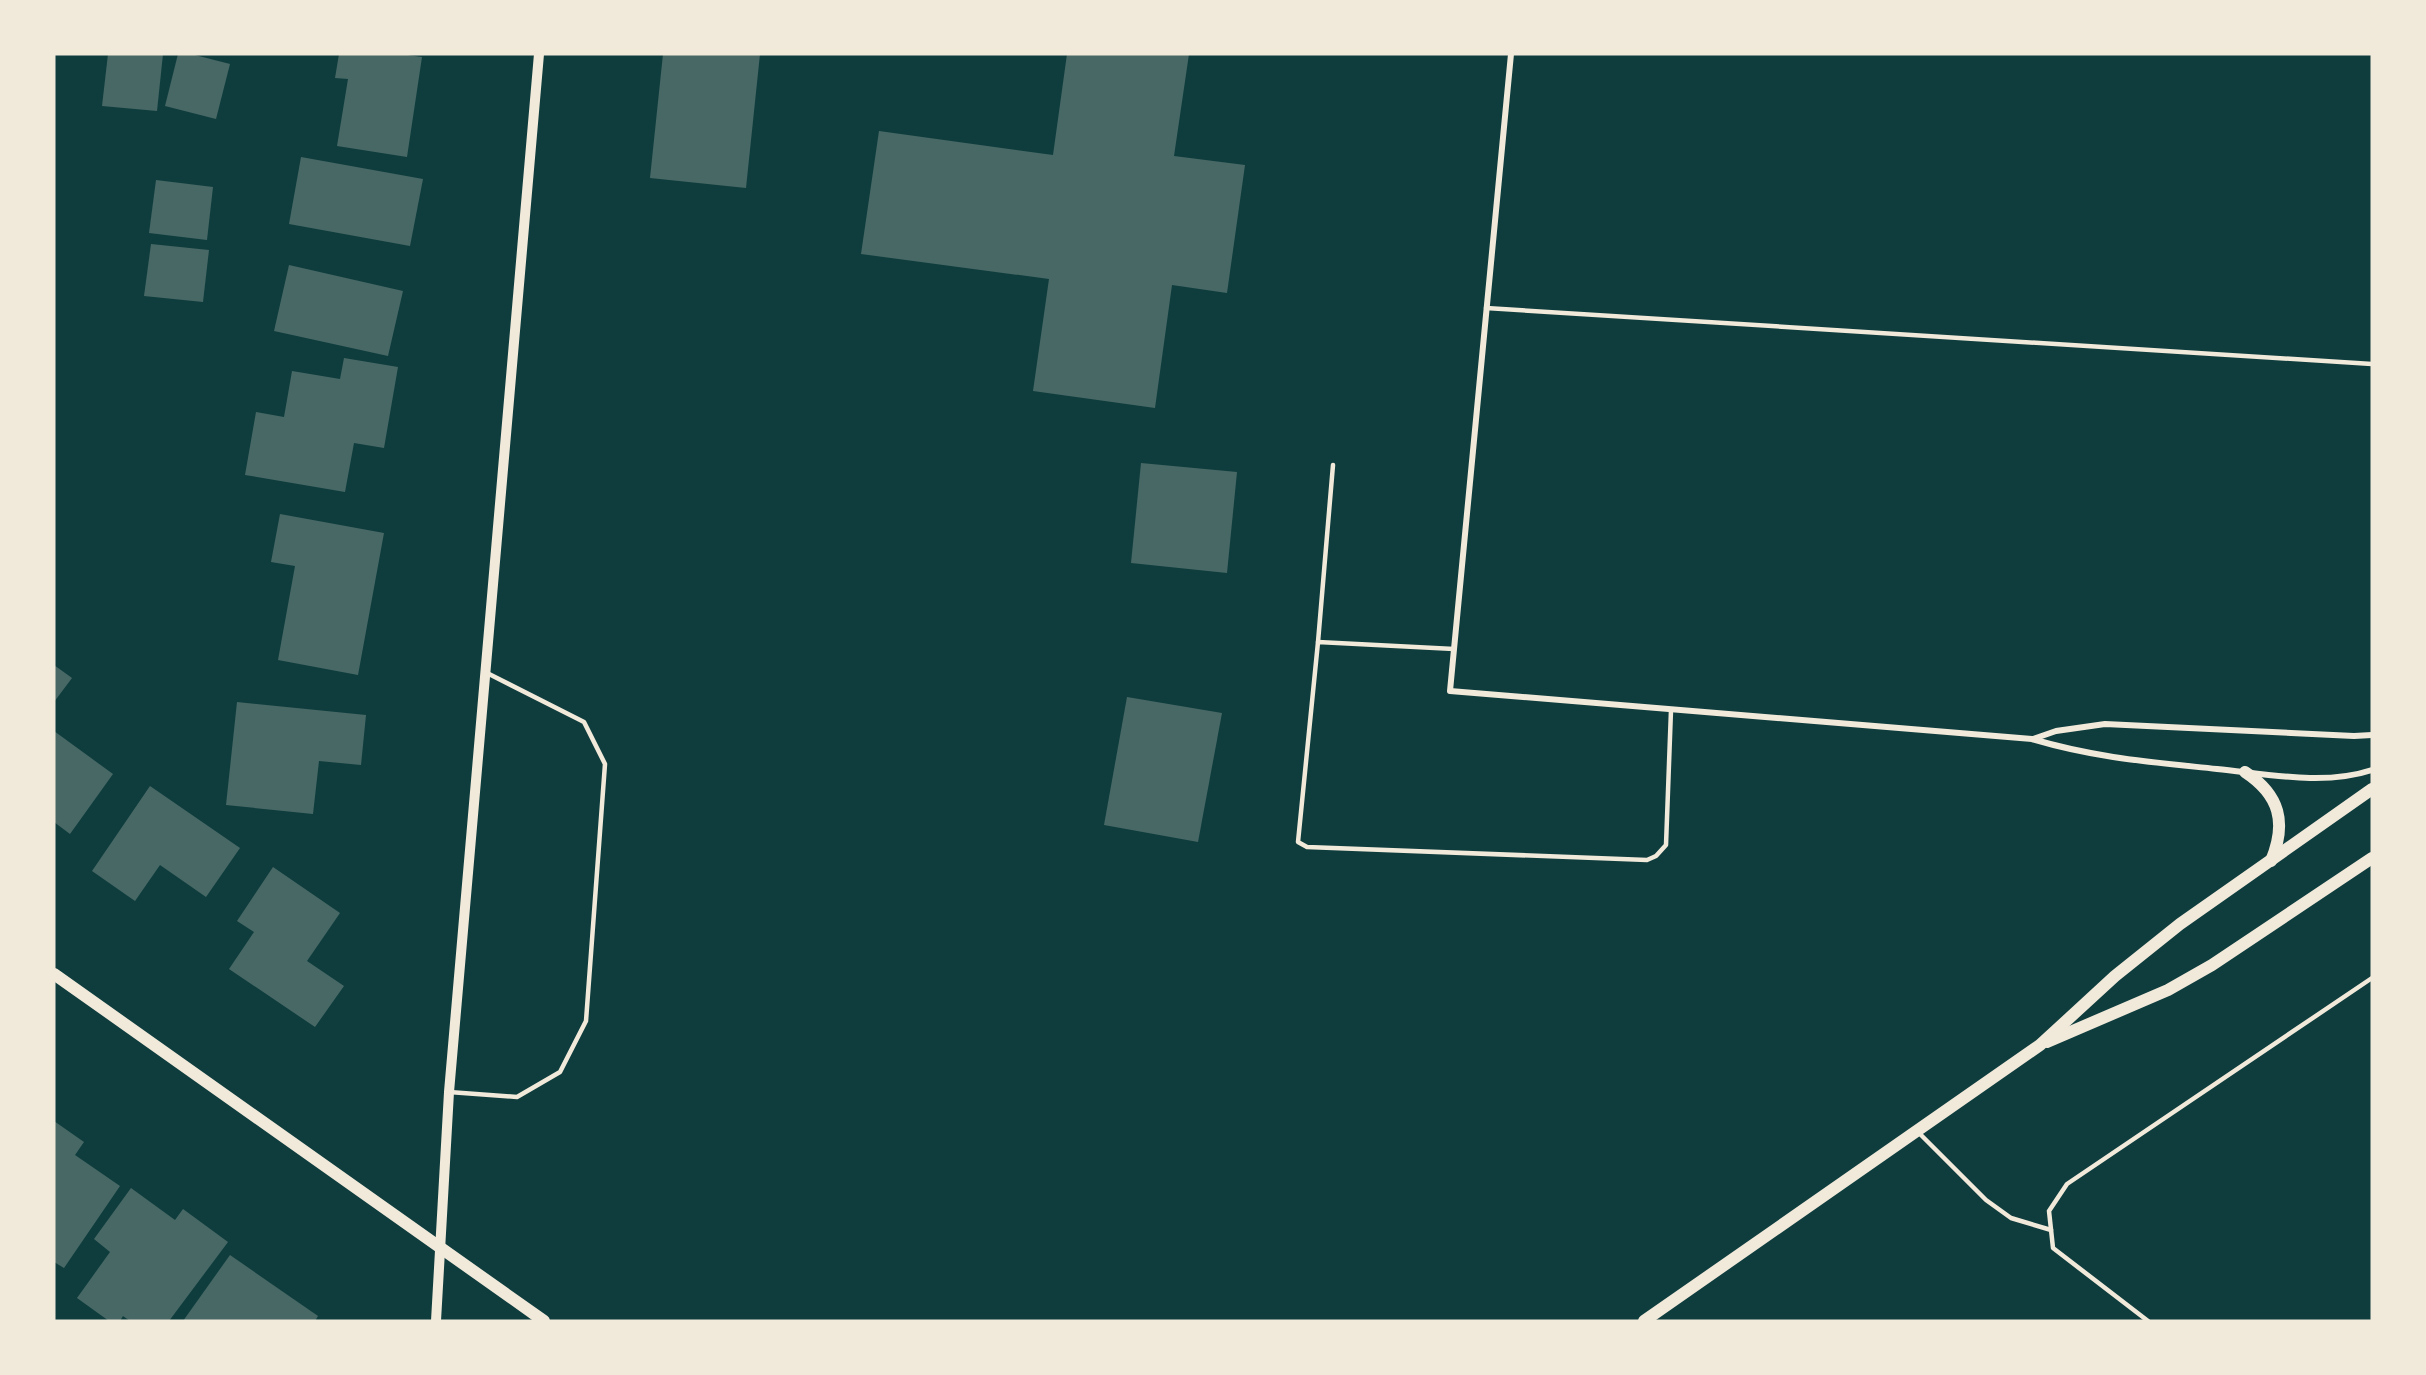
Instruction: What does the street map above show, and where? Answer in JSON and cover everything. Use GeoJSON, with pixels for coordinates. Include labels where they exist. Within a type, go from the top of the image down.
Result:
{"type":"FeatureCollection","features":[{"type":"Feature","properties":{"kind":"main road"},"geometry":{"type":"LineString","coordinates":[[2245,772],[2259,781],[2270,794],[2277,809],[2280,826],[2278,844],[2270,861]]}},
{"type":"Feature","properties":{"kind":"main road"},"geometry":{"type":"LineString","coordinates":[[1644,1321],[2040,1045],[2115,976],[2152,946],[2372,789]]}},
{"type":"Feature","properties":{"kind":"main road"},"geometry":{"type":"LineString","coordinates":[[2040,1045],[2168,990],[2212,965],[2372,858]]}},
{"type":"Feature","properties":{"kind":"main road"},"geometry":{"type":"LineString","coordinates":[[54,974],[544,1321]]}},
{"type":"Feature","properties":{"kind":"street"},"geometry":{"type":"LineString","coordinates":[[436,1321],[449,1092],[539,54]]}},
{"type":"Feature","properties":{"kind":"street"},"geometry":{"type":"LineString","coordinates":[[1510,54],[1450,691],[2032,739],[2093,755],[2245,772],[2324,778],[2343,777],[2372,770]]}},
{"type":"Feature","properties":{"kind":"street"},"geometry":{"type":"LineString","coordinates":[[2032,739],[2056,731],[2105,724],[2372,735]]}},
{"type":"Feature","properties":{"kind":"lane"},"geometry":{"type":"LineString","coordinates":[[1486,308],[2372,364]]}},
{"type":"Feature","properties":{"kind":"lane"},"geometry":{"type":"LineString","coordinates":[[1334,465],[1297,833],[1298,842],[1307,847],[1647,860],[1656,856],[1666,846],[1671,710]]}},
{"type":"Feature","properties":{"kind":"lane"},"geometry":{"type":"LineString","coordinates":[[1318,642],[1454,650]]}},
{"type":"Feature","properties":{"kind":"lane"},"geometry":{"type":"LineString","coordinates":[[449,1092],[517,1097],[560,1072],[586,1021],[605,764],[584,722],[486,672]]}},
{"type":"Feature","properties":{"kind":"lane"},"geometry":{"type":"LineString","coordinates":[[2148,1321],[2053,1248],[2049,1211],[2067,1184],[2372,978]]}},
{"type":"Feature","properties":{"kind":"lane"},"geometry":{"type":"LineString","coordinates":[[1917,1131],[1986,1200],[2011,1218],[2051,1230]]}},
{"type":"Feature","properties":{"kind":"building"},"geometry":{"type":"Polygon","coordinates":[[[108,54],[163,54],[157,111],[102,106],[108,54]]]}},
{"type":"Feature","properties":{"kind":"building"},"geometry":{"type":"Polygon","coordinates":[[[178,54],[191,54],[230,64],[216,119],[165,106],[178,54]]]}},
{"type":"Feature","properties":{"kind":"building"},"geometry":{"type":"Polygon","coordinates":[[[339,54],[400,54],[422,57],[407,157],[337,146],[348,79],[335,78],[339,54]]]}},
{"type":"Feature","properties":{"kind":"building"},"geometry":{"type":"Polygon","coordinates":[[[663,54],[760,54],[746,188],[650,178],[663,54]]]}},
{"type":"Feature","properties":{"kind":"building"},"geometry":{"type":"Polygon","coordinates":[[[1067,54],[1189,54],[1174,156],[1245,165],[1227,293],[1172,285],[1155,408],[1033,391],[1049,279],[861,254],[879,131],[1053,155],[1067,54]]]}},
{"type":"Feature","properties":{"kind":"building"},"geometry":{"type":"Polygon","coordinates":[[[301,157],[423,179],[410,246],[289,224],[301,157]]]}},
{"type":"Feature","properties":{"kind":"building"},"geometry":{"type":"Polygon","coordinates":[[[156,180],[213,187],[207,240],[149,233],[156,180]]]}},
{"type":"Feature","properties":{"kind":"building"},"geometry":{"type":"Polygon","coordinates":[[[151,244],[209,250],[203,302],[144,296],[151,244]]]}},
{"type":"Feature","properties":{"kind":"building"},"geometry":{"type":"Polygon","coordinates":[[[289,265],[403,291],[388,356],[274,331],[289,265]]]}},
{"type":"Feature","properties":{"kind":"building"},"geometry":{"type":"Polygon","coordinates":[[[344,358],[398,367],[384,448],[354,443],[345,492],[245,475],[256,412],[284,417],[292,371],[340,379],[344,358]]]}},
{"type":"Feature","properties":{"kind":"building"},"geometry":{"type":"Polygon","coordinates":[[[1141,463],[1237,472],[1227,573],[1131,563],[1141,463]]]}},
{"type":"Feature","properties":{"kind":"building"},"geometry":{"type":"Polygon","coordinates":[[[280,514],[384,533],[358,675],[278,660],[295,566],[271,562],[280,514]]]}},
{"type":"Feature","properties":{"kind":"building"},"geometry":{"type":"Polygon","coordinates":[[[54,665],[72,678],[54,702],[54,665]]]}},
{"type":"Feature","properties":{"kind":"building"},"geometry":{"type":"Polygon","coordinates":[[[1127,697],[1222,713],[1198,842],[1104,825],[1127,697]]]}},
{"type":"Feature","properties":{"kind":"building"},"geometry":{"type":"Polygon","coordinates":[[[237,702],[366,715],[361,765],[319,761],[313,814],[226,805],[237,702]]]}},
{"type":"Feature","properties":{"kind":"building"},"geometry":{"type":"Polygon","coordinates":[[[54,731],[113,774],[70,834],[54,822],[54,731]]]}},
{"type":"Feature","properties":{"kind":"building"},"geometry":{"type":"Polygon","coordinates":[[[150,786],[240,848],[206,897],[160,865],[135,901],[92,871],[150,786]]]}},
{"type":"Feature","properties":{"kind":"building"},"geometry":{"type":"Polygon","coordinates":[[[273,867],[340,913],[307,961],[344,986],[315,1027],[229,969],[254,932],[237,921],[273,867]]]}},
{"type":"Feature","properties":{"kind":"building"},"geometry":{"type":"Polygon","coordinates":[[[54,1121],[84,1142],[75,1155],[120,1186],[64,1268],[54,1262],[54,1121]]]}},
{"type":"Feature","properties":{"kind":"building"},"geometry":{"type":"Polygon","coordinates":[[[131,1188],[175,1220],[183,1209],[228,1242],[169,1321],[130,1321],[123,1316],[120,1321],[109,1321],[77,1298],[110,1252],[94,1239],[131,1188]]]}},
{"type":"Feature","properties":{"kind":"building"},"geometry":{"type":"Polygon","coordinates":[[[230,1255],[318,1316],[315,1321],[183,1321],[230,1255]]]}}]}
